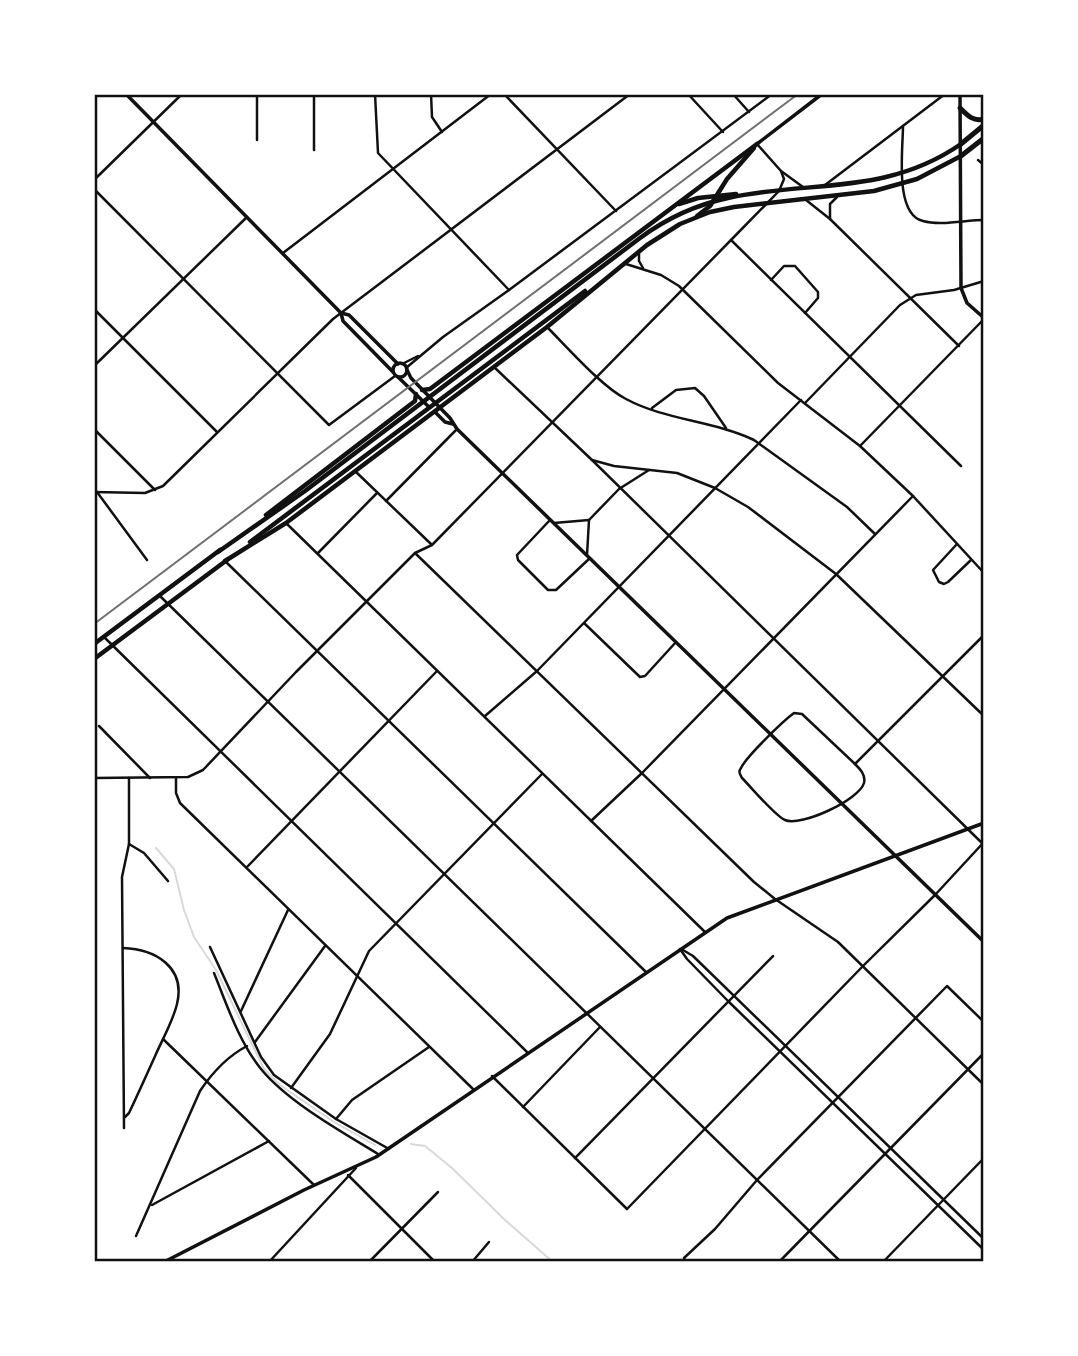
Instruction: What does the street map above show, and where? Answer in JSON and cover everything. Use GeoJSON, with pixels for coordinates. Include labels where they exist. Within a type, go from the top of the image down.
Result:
{"type":"FeatureCollection","features":[{"type":"Feature","properties":{"kind":"highway"},"geometry":{"type":"LineString","coordinates":[[960,108],[967,116],[984,122]]}},
{"type":"Feature","properties":{"kind":"highway"},"geometry":{"type":"LineString","coordinates":[[674,206],[688,200],[716,195],[870,182],[902,174],[961,145],[984,122]]}},
{"type":"Feature","properties":{"kind":"highway"},"geometry":{"type":"LineString","coordinates":[[225,561],[286,523],[547,327],[623,263],[672,229],[694,218],[724,209],[874,191],[903,184],[961,156],[984,138]]}},
{"type":"Feature","properties":{"kind":"highway"},"geometry":{"type":"LineString","coordinates":[[694,218],[712,202],[757,144]]}},
{"type":"Feature","properties":{"kind":"highway"},"geometry":{"type":"LineString","coordinates":[[422,390],[430,390],[757,144]]}},
{"type":"Feature","properties":{"kind":"highway"},"geometry":{"type":"LineString","coordinates":[[218,552],[306,491],[652,230],[691,208],[751,193]]}},
{"type":"Feature","properties":{"kind":"highway"},"geometry":{"type":"LineString","coordinates":[[94,659],[612,272]]}},
{"type":"Feature","properties":{"kind":"highway"},"geometry":{"type":"LineString","coordinates":[[94,644],[415,401],[416,394]]}},
{"type":"Feature","properties":{"kind":"main road"},"geometry":{"type":"LineString","coordinates":[[126,94],[341,313],[343,321],[395,375],[445,422],[453,424]]}},
{"type":"Feature","properties":{"kind":"main road"},"geometry":{"type":"LineString","coordinates":[[757,144],[822,94]]}},
{"type":"Feature","properties":{"kind":"main road"},"geometry":{"type":"LineString","coordinates":[[960,94],[961,288],[967,303],[984,319]]}},
{"type":"Feature","properties":{"kind":"main road"},"geometry":{"type":"LineString","coordinates":[[341,313],[349,315],[403,366],[457,429],[984,942]]}},
{"type":"Feature","properties":{"kind":"main road"},"geometry":{"type":"LineString","coordinates":[[395,375],[404,375],[403,366]]}},
{"type":"Feature","properties":{"kind":"main road"},"geometry":{"type":"LineString","coordinates":[[395,375],[403,366]]}},
{"type":"Feature","properties":{"kind":"main road"},"geometry":{"type":"LineString","coordinates":[[164,1262],[314,1185],[347,1174],[380,1155],[527,1052],[727,918],[984,823]]}},
{"type":"Feature","properties":{"kind":"street"},"geometry":{"type":"LineString","coordinates":[[94,180],[182,94]]}},
{"type":"Feature","properties":{"kind":"street"},"geometry":{"type":"LineString","coordinates":[[257,94],[257,140]]}},
{"type":"Feature","properties":{"kind":"street"},"geometry":{"type":"LineString","coordinates":[[314,94],[314,150]]}},
{"type":"Feature","properties":{"kind":"street"},"geometry":{"type":"LineString","coordinates":[[376,94],[376,149],[392,170],[509,290]]}},
{"type":"Feature","properties":{"kind":"street"},"geometry":{"type":"LineString","coordinates":[[431,94],[432,117],[442,132]]}},
{"type":"Feature","properties":{"kind":"street"},"geometry":{"type":"LineString","coordinates":[[283,253],[491,94]]}},
{"type":"Feature","properties":{"kind":"street"},"geometry":{"type":"LineString","coordinates":[[504,94],[616,211]]}},
{"type":"Feature","properties":{"kind":"street"},"geometry":{"type":"LineString","coordinates":[[96,492],[141,494],[163,486],[341,313],[630,94]]}},
{"type":"Feature","properties":{"kind":"street"},"geometry":{"type":"LineString","coordinates":[[688,94],[723,132]]}},
{"type":"Feature","properties":{"kind":"street"},"geometry":{"type":"LineString","coordinates":[[733,94],[749,112]]}},
{"type":"Feature","properties":{"kind":"street"},"geometry":{"type":"LineString","coordinates":[[403,366],[772,94]]}},
{"type":"Feature","properties":{"kind":"street"},"geometry":{"type":"LineString","coordinates":[[823,186],[945,94]]}},
{"type":"Feature","properties":{"kind":"street"},"geometry":{"type":"LineString","coordinates":[[903,126],[902,174],[907,208],[915,217],[925,222],[984,220]]}},
{"type":"Feature","properties":{"kind":"street"},"geometry":{"type":"LineString","coordinates":[[757,144],[781,171],[805,188]]}},
{"type":"Feature","properties":{"kind":"street"},"geometry":{"type":"LineString","coordinates":[[978,160],[984,165]]}},
{"type":"Feature","properties":{"kind":"street"},"geometry":{"type":"LineString","coordinates":[[94,778],[176,778],[195,775],[415,553],[432,545],[779,191],[784,178],[781,171]]}},
{"type":"Feature","properties":{"kind":"street"},"geometry":{"type":"LineString","coordinates":[[94,189],[329,425],[395,375]]}},
{"type":"Feature","properties":{"kind":"street"},"geometry":{"type":"LineString","coordinates":[[830,219],[830,204],[838,195]]}},
{"type":"Feature","properties":{"kind":"street"},"geometry":{"type":"LineString","coordinates":[[803,199],[811,202],[830,219],[959,346]]}},
{"type":"Feature","properties":{"kind":"street"},"geometry":{"type":"LineString","coordinates":[[94,366],[247,217]]}},
{"type":"Feature","properties":{"kind":"street"},"geometry":{"type":"LineString","coordinates":[[731,240],[961,466]]}},
{"type":"Feature","properties":{"kind":"street"},"geometry":{"type":"LineString","coordinates":[[639,251],[639,261],[646,270]]}},
{"type":"Feature","properties":{"kind":"street"},"geometry":{"type":"LineString","coordinates":[[623,263],[661,275],[682,289],[778,383],[860,446],[913,496],[984,573]]}},
{"type":"Feature","properties":{"kind":"street"},"geometry":{"type":"LineString","coordinates":[[771,280],[784,266],[795,267],[818,292],[818,298],[804,313]]}},
{"type":"Feature","properties":{"kind":"street"},"geometry":{"type":"LineString","coordinates":[[805,403],[900,305],[911,297],[984,281]]}},
{"type":"Feature","properties":{"kind":"street"},"geometry":{"type":"LineString","coordinates":[[94,309],[217,432]]}},
{"type":"Feature","properties":{"kind":"street"},"geometry":{"type":"LineString","coordinates":[[860,446],[984,319]]}},
{"type":"Feature","properties":{"kind":"street"},"geometry":{"type":"LineString","coordinates":[[547,327],[619,395],[652,408],[738,432],[760,443],[847,507],[875,534]]}},
{"type":"Feature","properties":{"kind":"street"},"geometry":{"type":"LineString","coordinates":[[492,1076],[627,1209],[983,843],[494,367]]}},
{"type":"Feature","properties":{"kind":"street"},"geometry":{"type":"LineString","coordinates":[[652,408],[676,390],[695,388],[704,396],[727,429]]}},
{"type":"Feature","properties":{"kind":"street"},"geometry":{"type":"LineString","coordinates":[[485,716],[537,671],[801,400]]}},
{"type":"Feature","properties":{"kind":"street"},"geometry":{"type":"LineString","coordinates":[[94,429],[155,490]]}},
{"type":"Feature","properties":{"kind":"street"},"geometry":{"type":"LineString","coordinates":[[386,501],[457,429]]}},
{"type":"Feature","properties":{"kind":"street"},"geometry":{"type":"LineString","coordinates":[[592,460],[614,466],[677,473],[715,488],[764,518],[836,574],[984,716]]}},
{"type":"Feature","properties":{"kind":"street"},"geometry":{"type":"LineString","coordinates":[[589,520],[552,522],[517,555],[518,560],[548,590],[556,590],[588,556],[589,520],[619,489],[649,470]]}},
{"type":"Feature","properties":{"kind":"street"},"geometry":{"type":"LineString","coordinates":[[355,471],[432,545]]}},
{"type":"Feature","properties":{"kind":"street"},"geometry":{"type":"LineString","coordinates":[[96,492],[147,561]]}},
{"type":"Feature","properties":{"kind":"street"},"geometry":{"type":"LineString","coordinates":[[317,554],[377,493]]}},
{"type":"Feature","properties":{"kind":"street"},"geometry":{"type":"LineString","coordinates":[[591,821],[913,496]]}},
{"type":"Feature","properties":{"kind":"street"},"geometry":{"type":"LineString","coordinates":[[286,523],[705,932]]}},
{"type":"Feature","properties":{"kind":"street"},"geometry":{"type":"LineString","coordinates":[[957,544],[933,570],[939,582],[948,582],[971,560]]}},
{"type":"Feature","properties":{"kind":"street"},"geometry":{"type":"LineString","coordinates":[[415,553],[775,899],[827,933],[984,1085]]}},
{"type":"Feature","properties":{"kind":"street"},"geometry":{"type":"LineString","coordinates":[[225,561],[646,972]]}},
{"type":"Feature","properties":{"kind":"street"},"geometry":{"type":"LineString","coordinates":[[159,596],[841,1262]]}},
{"type":"Feature","properties":{"kind":"street"},"geometry":{"type":"LineString","coordinates":[[584,623],[640,677],[645,676],[676,642]]}},
{"type":"Feature","properties":{"kind":"street"},"geometry":{"type":"LineString","coordinates":[[855,764],[984,635]]}},
{"type":"Feature","properties":{"kind":"street"},"geometry":{"type":"LineString","coordinates":[[104,638],[527,1052]]}},
{"type":"Feature","properties":{"kind":"street"},"geometry":{"type":"LineString","coordinates":[[246,868],[437,671]]}},
{"type":"Feature","properties":{"kind":"street"},"geometry":{"type":"LineString","coordinates":[[798,713],[855,764],[862,772],[863,785],[842,804],[800,822],[784,820],[742,778],[740,772],[740,768],[790,716],[798,713]]}},
{"type":"Feature","properties":{"kind":"street"},"geometry":{"type":"LineString","coordinates":[[99,726],[150,778]]}},
{"type":"Feature","properties":{"kind":"street"},"geometry":{"type":"LineString","coordinates":[[291,1087],[330,1034],[369,951],[542,774]]}},
{"type":"Feature","properties":{"kind":"street"},"geometry":{"type":"LineString","coordinates":[[124,1128],[122,877],[129,844],[129,778]]}},
{"type":"Feature","properties":{"kind":"street"},"geometry":{"type":"LineString","coordinates":[[176,778],[176,793],[180,803],[474,1090]]}},
{"type":"Feature","properties":{"kind":"street"},"geometry":{"type":"LineString","coordinates":[[129,844],[144,853],[168,881]]}},
{"type":"Feature","properties":{"kind":"street"},"geometry":{"type":"LineString","coordinates":[[241,1011],[288,910]]}},
{"type":"Feature","properties":{"kind":"street"},"geometry":{"type":"LineString","coordinates":[[254,1042],[325,946]]}},
{"type":"Feature","properties":{"kind":"street"},"geometry":{"type":"LineString","coordinates":[[210,947],[266,1066],[274,1075],[336,1119],[389,1149]]}},
{"type":"Feature","properties":{"kind":"street"},"geometry":{"type":"LineString","coordinates":[[123,948],[141,949],[165,962],[176,977],[177,1003],[129,1113],[124,1118]]}},
{"type":"Feature","properties":{"kind":"street"},"geometry":{"type":"LineString","coordinates":[[680,948],[693,956],[734,995],[984,1239]]}},
{"type":"Feature","properties":{"kind":"street"},"geometry":{"type":"LineString","coordinates":[[680,948],[687,960],[728,1001],[984,1250]]}},
{"type":"Feature","properties":{"kind":"street"},"geometry":{"type":"LineString","coordinates":[[575,1158],[773,956]]}},
{"type":"Feature","properties":{"kind":"street"},"geometry":{"type":"LineString","coordinates":[[214,973],[232,1017],[259,1067],[292,1098],[380,1155]]}},
{"type":"Feature","properties":{"kind":"street"},"geometry":{"type":"LineString","coordinates":[[685,1260],[757,1180],[947,986],[984,1022]]}},
{"type":"Feature","properties":{"kind":"street"},"geometry":{"type":"LineString","coordinates":[[523,1107],[600,1027]]}},
{"type":"Feature","properties":{"kind":"street"},"geometry":{"type":"LineString","coordinates":[[163,1039],[314,1185]]}},
{"type":"Feature","properties":{"kind":"street"},"geometry":{"type":"LineString","coordinates":[[136,1236],[206,1081],[237,1051],[247,1046]]}},
{"type":"Feature","properties":{"kind":"street"},"geometry":{"type":"LineString","coordinates":[[336,1119],[352,1101],[429,1047]]}},
{"type":"Feature","properties":{"kind":"street"},"geometry":{"type":"LineString","coordinates":[[779,1262],[984,1053]]}},
{"type":"Feature","properties":{"kind":"street"},"geometry":{"type":"LineString","coordinates":[[150,1206],[269,1141]]}},
{"type":"Feature","properties":{"kind":"street"},"geometry":{"type":"LineString","coordinates":[[883,1262],[984,1158]]}},
{"type":"Feature","properties":{"kind":"street"},"geometry":{"type":"LineString","coordinates":[[269,1262],[347,1174],[435,1262]]}},
{"type":"Feature","properties":{"kind":"street"},"geometry":{"type":"LineString","coordinates":[[369,1262],[438,1192]]}},
{"type":"Feature","properties":{"kind":"street"},"geometry":{"type":"LineString","coordinates":[[471,1262],[489,1242]]}},
{"type":"Feature","properties":{"kind":"waterway"},"geometry":{"type":"LineString","coordinates":[[156,848],[174,869],[194,937],[216,970],[264,1069],[280,1085],[334,1122],[375,1145]]}},
{"type":"Feature","properties":{"kind":"waterway"},"geometry":{"type":"LineString","coordinates":[[411,1144],[425,1146],[452,1168],[553,1262]]}},
{"type":"Feature","properties":{"kind":"railway"},"geometry":{"type":"LineString","coordinates":[[94,624],[798,94]]}}]}
